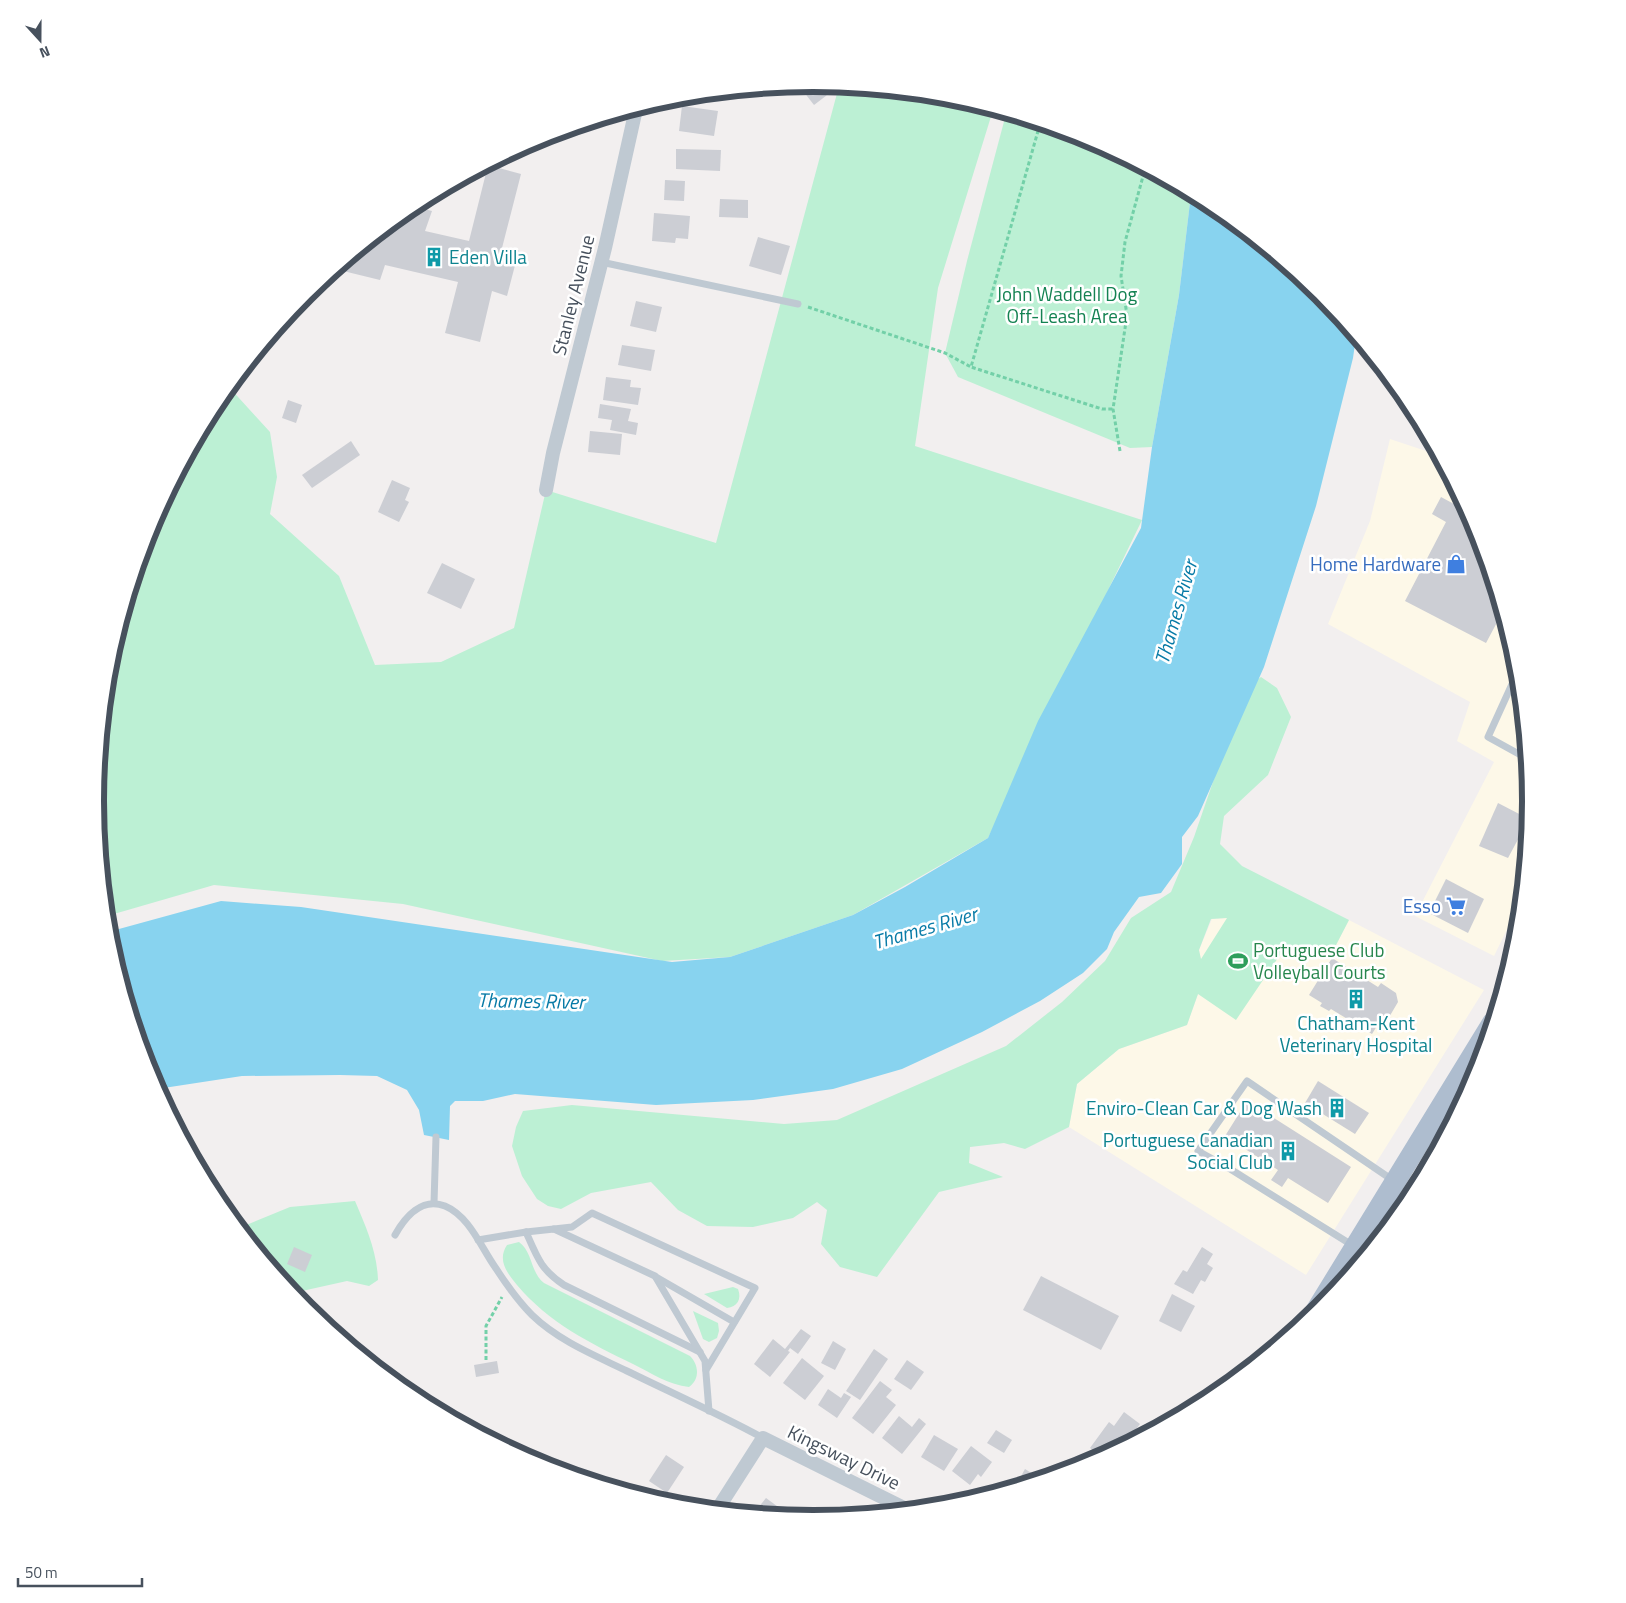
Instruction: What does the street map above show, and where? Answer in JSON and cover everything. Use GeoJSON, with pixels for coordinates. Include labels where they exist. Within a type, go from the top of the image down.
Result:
{"type":"FeatureCollection","features":[{"type":"Feature","properties":{"kind":"main road"},"geometry":{"type":"LineString","coordinates":[[1332,1283],[1394,1182],[1434,1135],[1473,1058]]}},
{"type":"Feature","properties":{"kind":"street","name":"Stanley Avenue"},"geometry":{"type":"LineString","coordinates":[[546,490],[553,453],[601,262],[634,116]]}},
{"type":"Feature","properties":{"kind":"street"},"geometry":{"type":"LineString","coordinates":[[721,1504],[763,1438]]}},
{"type":"Feature","properties":{"kind":"street","name":"Kingsway Drive"},"geometry":{"type":"LineString","coordinates":[[763,1438],[898,1505]]}},
{"type":"Feature","properties":{"kind":"lane"},"geometry":{"type":"LineString","coordinates":[[601,262],[798,304]]}},
{"type":"Feature","properties":{"kind":"lane"},"geometry":{"type":"LineString","coordinates":[[1512,685],[1488,737],[1520,755]]}},
{"type":"Feature","properties":{"kind":"lane"},"geometry":{"type":"LineString","coordinates":[[1355,1246],[1198,1151],[1247,1081],[1394,1182]]}},
{"type":"Feature","properties":{"kind":"lane"},"geometry":{"type":"LineString","coordinates":[[434,1203],[436,1137]]}},
{"type":"Feature","properties":{"kind":"lane"},"geometry":{"type":"LineString","coordinates":[[395,1235],[402,1222],[422,1206],[434,1203],[446,1207],[455,1212],[466,1224],[516,1297],[534,1316],[569,1342],[763,1438]]}},
{"type":"Feature","properties":{"kind":"lane"},"geometry":{"type":"LineString","coordinates":[[478,1240],[526,1232],[572,1228],[592,1213],[755,1288],[706,1370]]}},
{"type":"Feature","properties":{"kind":"lane"},"geometry":{"type":"LineString","coordinates":[[554,1229],[655,1276],[734,1322]]}},
{"type":"Feature","properties":{"kind":"lane"},"geometry":{"type":"LineString","coordinates":[[526,1232],[543,1268],[553,1278],[700,1352]]}},
{"type":"Feature","properties":{"kind":"lane"},"geometry":{"type":"LineString","coordinates":[[655,1276],[705,1360],[709,1411]]}},
{"type":"Feature","properties":{"kind":"path"},"geometry":{"type":"LineString","coordinates":[[971,368],[1039,129]]}},
{"type":"Feature","properties":{"kind":"path"},"geometry":{"type":"LineString","coordinates":[[1120,451],[1113,409],[1127,315],[1121,276],[1125,242],[1144,174]]}},
{"type":"Feature","properties":{"kind":"path"},"geometry":{"type":"LineString","coordinates":[[798,304],[945,353],[971,368],[1102,408],[1113,409]]}},
{"type":"Feature","properties":{"kind":"path"},"geometry":{"type":"LineString","coordinates":[[486,1360],[486,1326],[508,1286]]}},
{"type":"Feature","properties":{"kind":"shaded area"},"geometry":{"type":"Polygon","coordinates":[[[1390,439],[1430,452],[1468,530],[1498,618],[1516,709],[1522,802],[1516,894],[1511,921],[1494,956],[1415,916],[1494,762],[1457,741],[1470,702],[1328,624],[1370,521],[1390,439]]]}},
{"type":"Feature","properties":{"kind":"shaded area"},"geometry":{"type":"Polygon","coordinates":[[[1240,917],[1335,947],[1349,920],[1484,990],[1306,1275],[1069,1127],[1077,1084],[1119,1049],[1187,1025],[1203,980],[1199,950],[1212,919],[1240,917]]]}},
{"type":"Feature","properties":{"kind":"green space"},"geometry":{"type":"Polygon","coordinates":[[[837,93],[906,99],[951,106],[991,116],[938,288],[915,446],[1142,520],[988,838],[853,915],[730,957],[662,961],[403,904],[214,885],[113,914],[106,848],[104,802],[106,755],[110,709],[128,618],[158,530],[177,488],[199,447],[234,393],[270,432],[277,477],[270,514],[339,576],[375,665],[441,662],[514,628],[546,490],[716,543],[837,93]]]}},
{"type":"Feature","properties":{"kind":"green space","name":"John Waddell Dog Off-Leash Area"},"geometry":{"type":"Polygon","coordinates":[[[1005,119],[1084,146],[1168,187],[1190,201],[1179,295],[1152,447],[1130,448],[958,377],[945,353],[1005,119]]]}},
{"type":"Feature","properties":{"kind":"green space"},"geometry":{"type":"Polygon","coordinates":[[[1261,677],[1277,688],[1291,717],[1268,775],[1224,816],[1220,844],[1242,866],[1349,920],[1335,947],[1310,955],[1286,946],[1236,1020],[1198,994],[1187,1025],[1119,1049],[1077,1084],[1069,1127],[1025,1149],[1004,1143],[970,1147],[969,1163],[1003,1177],[939,1192],[877,1277],[840,1267],[821,1244],[827,1210],[817,1202],[793,1218],[753,1227],[707,1226],[678,1210],[651,1182],[591,1193],[561,1209],[548,1206],[537,1199],[522,1176],[512,1146],[516,1127],[523,1111],[572,1105],[784,1124],[837,1120],[1006,1046],[1062,1002],[1105,961],[1131,918],[1171,892],[1194,837],[1245,689],[1261,677]],[[1227,918],[1211,919],[1199,950],[1201,959],[1227,918]]]}},
{"type":"Feature","properties":{"kind":"green space"},"geometry":{"type":"Polygon","coordinates":[[[355,1201],[376,1259],[378,1280],[369,1286],[347,1281],[301,1291],[280,1269],[245,1225],[290,1207],[355,1201]]]}},
{"type":"Feature","properties":{"kind":"green space"},"geometry":{"type":"Polygon","coordinates":[[[519,1242],[524,1246],[536,1273],[544,1283],[690,1356],[697,1368],[697,1376],[693,1384],[689,1387],[682,1386],[660,1378],[586,1340],[556,1321],[529,1298],[504,1266],[503,1256],[507,1245],[519,1242]]]}},
{"type":"Feature","properties":{"kind":"green space"},"geometry":{"type":"Polygon","coordinates":[[[733,1287],[738,1289],[739,1299],[734,1306],[727,1308],[704,1294],[733,1287]]]}},
{"type":"Feature","properties":{"kind":"green space"},"geometry":{"type":"Polygon","coordinates":[[[693,1311],[718,1323],[719,1331],[717,1338],[709,1342],[703,1339],[693,1311]]]}},
{"type":"Feature","properties":{"kind":"water","name":"Thames River"},"geometry":{"type":"Polygon","coordinates":[[[1190,201],[1245,239],[1280,268],[1314,300],[1355,345],[1316,506],[1264,667],[1198,816],[1182,837],[1182,864],[1161,893],[1139,897],[1114,932],[1107,949],[1083,973],[1040,1001],[982,1032],[902,1069],[833,1089],[753,1100],[656,1105],[515,1094],[483,1101],[455,1101],[450,1106],[449,1140],[424,1135],[419,1110],[407,1090],[377,1076],[242,1076],[165,1088],[142,1029],[128,985],[116,930],[221,901],[301,907],[672,962],[730,957],[853,915],[988,838],[1038,721],[1141,528],[1152,447],[1179,295],[1190,201]]]}},
{"type":"Feature","properties":{"kind":"building"},"geometry":{"type":"Polygon","coordinates":[[[804,92],[830,93],[814,105],[804,92]]]}},
{"type":"Feature","properties":{"kind":"building"},"geometry":{"type":"Polygon","coordinates":[[[682,106],[718,111],[714,136],[679,131],[682,106]]]}},
{"type":"Feature","properties":{"kind":"building"},"geometry":{"type":"Polygon","coordinates":[[[676,149],[721,150],[720,171],[676,169],[676,149]]]}},
{"type":"Feature","properties":{"kind":"building","name":"Eden Villa"},"geometry":{"type":"Polygon","coordinates":[[[496,167],[521,174],[502,248],[519,250],[507,296],[492,291],[480,342],[445,333],[458,282],[385,265],[380,280],[343,271],[381,239],[424,209],[432,211],[425,231],[469,241],[486,173],[496,167]]]}},
{"type":"Feature","properties":{"kind":"building"},"geometry":{"type":"Polygon","coordinates":[[[665,180],[685,181],[684,201],[664,200],[665,180]]]}},
{"type":"Feature","properties":{"kind":"building"},"geometry":{"type":"Polygon","coordinates":[[[720,199],[748,200],[748,218],[719,217],[720,199]]]}},
{"type":"Feature","properties":{"kind":"building"},"geometry":{"type":"Polygon","coordinates":[[[654,213],[690,216],[688,239],[676,238],[675,243],[652,241],[654,213]]]}},
{"type":"Feature","properties":{"kind":"building"},"geometry":{"type":"Polygon","coordinates":[[[758,237],[790,246],[781,275],[749,266],[758,237]]]}},
{"type":"Feature","properties":{"kind":"building"},"geometry":{"type":"Polygon","coordinates":[[[636,301],[662,307],[656,332],[630,326],[636,301]]]}},
{"type":"Feature","properties":{"kind":"building"},"geometry":{"type":"Polygon","coordinates":[[[622,345],[655,350],[651,371],[618,365],[622,345]]]}},
{"type":"Feature","properties":{"kind":"building"},"geometry":{"type":"Polygon","coordinates":[[[606,377],[631,380],[630,387],[641,388],[638,405],[603,400],[606,377]]]}},
{"type":"Feature","properties":{"kind":"building"},"geometry":{"type":"Polygon","coordinates":[[[288,400],[302,405],[296,423],[282,418],[288,400]]]}},
{"type":"Feature","properties":{"kind":"building"},"geometry":{"type":"Polygon","coordinates":[[[600,404],[631,409],[628,421],[638,423],[636,435],[610,430],[612,420],[598,418],[600,404]]]}},
{"type":"Feature","properties":{"kind":"building"},"geometry":{"type":"Polygon","coordinates":[[[590,431],[622,434],[620,455],[588,452],[590,431]]]}},
{"type":"Feature","properties":{"kind":"building"},"geometry":{"type":"Polygon","coordinates":[[[351,441],[360,455],[312,488],[302,475],[351,441]]]}},
{"type":"Feature","properties":{"kind":"building"},"geometry":{"type":"Polygon","coordinates":[[[392,480],[410,488],[405,500],[409,502],[399,522],[378,512],[392,480]]]}},
{"type":"Feature","properties":{"kind":"building","name":"Home Hardware"},"geometry":{"type":"Polygon","coordinates":[[[1441,497],[1457,506],[1468,530],[1498,620],[1486,643],[1405,601],[1446,522],[1432,514],[1441,497]]]}},
{"type":"Feature","properties":{"kind":"building"},"geometry":{"type":"Polygon","coordinates":[[[442,563],[475,579],[461,609],[427,593],[442,563]]]}},
{"type":"Feature","properties":{"kind":"building"},"geometry":{"type":"Polygon","coordinates":[[[1498,803],[1521,815],[1521,835],[1508,858],[1479,846],[1498,803]]]}},
{"type":"Feature","properties":{"kind":"building","name":"Esso"},"geometry":{"type":"Polygon","coordinates":[[[1446,879],[1484,899],[1468,933],[1429,913],[1446,879]]]}},
{"type":"Feature","properties":{"kind":"building","name":"Chatham-Kent Veterinary Hospital"},"geometry":{"type":"Polygon","coordinates":[[[1332,958],[1378,987],[1381,983],[1396,993],[1398,1002],[1388,1019],[1383,1016],[1372,1034],[1331,1009],[1329,1011],[1320,1006],[1322,1003],[1309,995],[1332,958]]]}},
{"type":"Feature","properties":{"kind":"building","name":"Enviro-Clean Car & Dog Wash"},"geometry":{"type":"Polygon","coordinates":[[[1318,1081],[1369,1113],[1355,1134],[1305,1103],[1318,1081]]]}},
{"type":"Feature","properties":{"kind":"building","name":"Portuguese Canadian Social Club"},"geometry":{"type":"Polygon","coordinates":[[[1247,1101],[1351,1167],[1328,1203],[1288,1178],[1282,1187],[1271,1180],[1278,1170],[1225,1136],[1247,1101]]]}},
{"type":"Feature","properties":{"kind":"building"},"geometry":{"type":"Polygon","coordinates":[[[294,1247],[312,1255],[305,1272],[287,1264],[294,1247]]]}},
{"type":"Feature","properties":{"kind":"building"},"geometry":{"type":"Polygon","coordinates":[[[1202,1247],[1213,1254],[1207,1264],[1213,1268],[1205,1282],[1201,1280],[1193,1294],[1174,1284],[1183,1270],[1187,1272],[1202,1247]]]}},
{"type":"Feature","properties":{"kind":"building"},"geometry":{"type":"Polygon","coordinates":[[[1041,1276],[1119,1316],[1101,1350],[1023,1310],[1041,1276]]]}},
{"type":"Feature","properties":{"kind":"building"},"geometry":{"type":"Polygon","coordinates":[[[1172,1294],[1195,1306],[1181,1332],[1159,1321],[1172,1294]]]}},
{"type":"Feature","properties":{"kind":"building"},"geometry":{"type":"Polygon","coordinates":[[[801,1329],[811,1336],[798,1354],[790,1348],[788,1351],[790,1352],[770,1377],[754,1364],[773,1339],[785,1349],[801,1329]]]}},
{"type":"Feature","properties":{"kind":"building"},"geometry":{"type":"Polygon","coordinates":[[[833,1341],[846,1349],[835,1370],[821,1363],[833,1341]]]}},
{"type":"Feature","properties":{"kind":"building"},"geometry":{"type":"Polygon","coordinates":[[[874,1349],[888,1359],[860,1400],[846,1391],[874,1349]]]}},
{"type":"Feature","properties":{"kind":"building"},"geometry":{"type":"Polygon","coordinates":[[[802,1358],[824,1376],[805,1400],[783,1383],[802,1358]]]}},
{"type":"Feature","properties":{"kind":"building"},"geometry":{"type":"Polygon","coordinates":[[[907,1360],[924,1372],[911,1390],[894,1379],[907,1360]]]}},
{"type":"Feature","properties":{"kind":"building"},"geometry":{"type":"Polygon","coordinates":[[[497,1361],[499,1373],[476,1377],[474,1365],[497,1361]]]}},
{"type":"Feature","properties":{"kind":"building"},"geometry":{"type":"Polygon","coordinates":[[[880,1381],[892,1390],[886,1397],[896,1405],[873,1434],[852,1418],[880,1381]]]}},
{"type":"Feature","properties":{"kind":"building"},"geometry":{"type":"Polygon","coordinates":[[[828,1389],[841,1398],[844,1393],[851,1397],[837,1418],[818,1405],[828,1389]]]}},
{"type":"Feature","properties":{"kind":"building"},"geometry":{"type":"Polygon","coordinates":[[[1124,1412],[1140,1424],[1132,1434],[1127,1437],[1095,1452],[1090,1448],[1109,1422],[1114,1426],[1124,1412]]]}},
{"type":"Feature","properties":{"kind":"building"},"geometry":{"type":"Polygon","coordinates":[[[899,1416],[912,1427],[919,1418],[926,1424],[902,1454],[882,1438],[899,1416]]]}},
{"type":"Feature","properties":{"kind":"building"},"geometry":{"type":"Polygon","coordinates":[[[996,1430],[1012,1440],[1004,1453],[987,1443],[996,1430]]]}},
{"type":"Feature","properties":{"kind":"building"},"geometry":{"type":"Polygon","coordinates":[[[934,1435],[958,1449],[944,1471],[921,1457],[934,1435]]]}},
{"type":"Feature","properties":{"kind":"building"},"geometry":{"type":"Polygon","coordinates":[[[971,1446],[992,1462],[981,1477],[978,1474],[970,1485],[952,1471],[971,1446]]]}},
{"type":"Feature","properties":{"kind":"building"},"geometry":{"type":"Polygon","coordinates":[[[666,1455],[684,1467],[667,1493],[649,1481],[666,1455]]]}},
{"type":"Feature","properties":{"kind":"building"},"geometry":{"type":"Polygon","coordinates":[[[1025,1469],[1034,1475],[1019,1479],[1025,1469]]]}},
{"type":"Feature","properties":{"kind":"building"},"geometry":{"type":"Polygon","coordinates":[[[766,1498],[781,1509],[767,1509],[758,1508],[766,1498]]]}},
{"type":"Feature","properties":{"kind":"place","name":"Eden Villa"},"geometry":{"type":"Point","coordinates":[434,257]}},
{"type":"Feature","properties":{"kind":"place","name":"Home Hardware"},"geometry":{"type":"Point","coordinates":[1456,564]}},
{"type":"Feature","properties":{"kind":"place","name":"Esso"},"geometry":{"type":"Point","coordinates":[1456,906]}},
{"type":"Feature","properties":{"kind":"place","name":"Portuguese Club Volleyball Courts"},"geometry":{"type":"Point","coordinates":[1238,961]}},
{"type":"Feature","properties":{"kind":"place","name":"Chatham-Kent Veterinary Hospital"},"geometry":{"type":"Point","coordinates":[1356,999]}},
{"type":"Feature","properties":{"kind":"place","name":"Enviro-Clean Car & Dog Wash"},"geometry":{"type":"Point","coordinates":[1337,1108]}},
{"type":"Feature","properties":{"kind":"place","name":"Portuguese Canadian Social Club"},"geometry":{"type":"Point","coordinates":[1288,1151]}}]}
